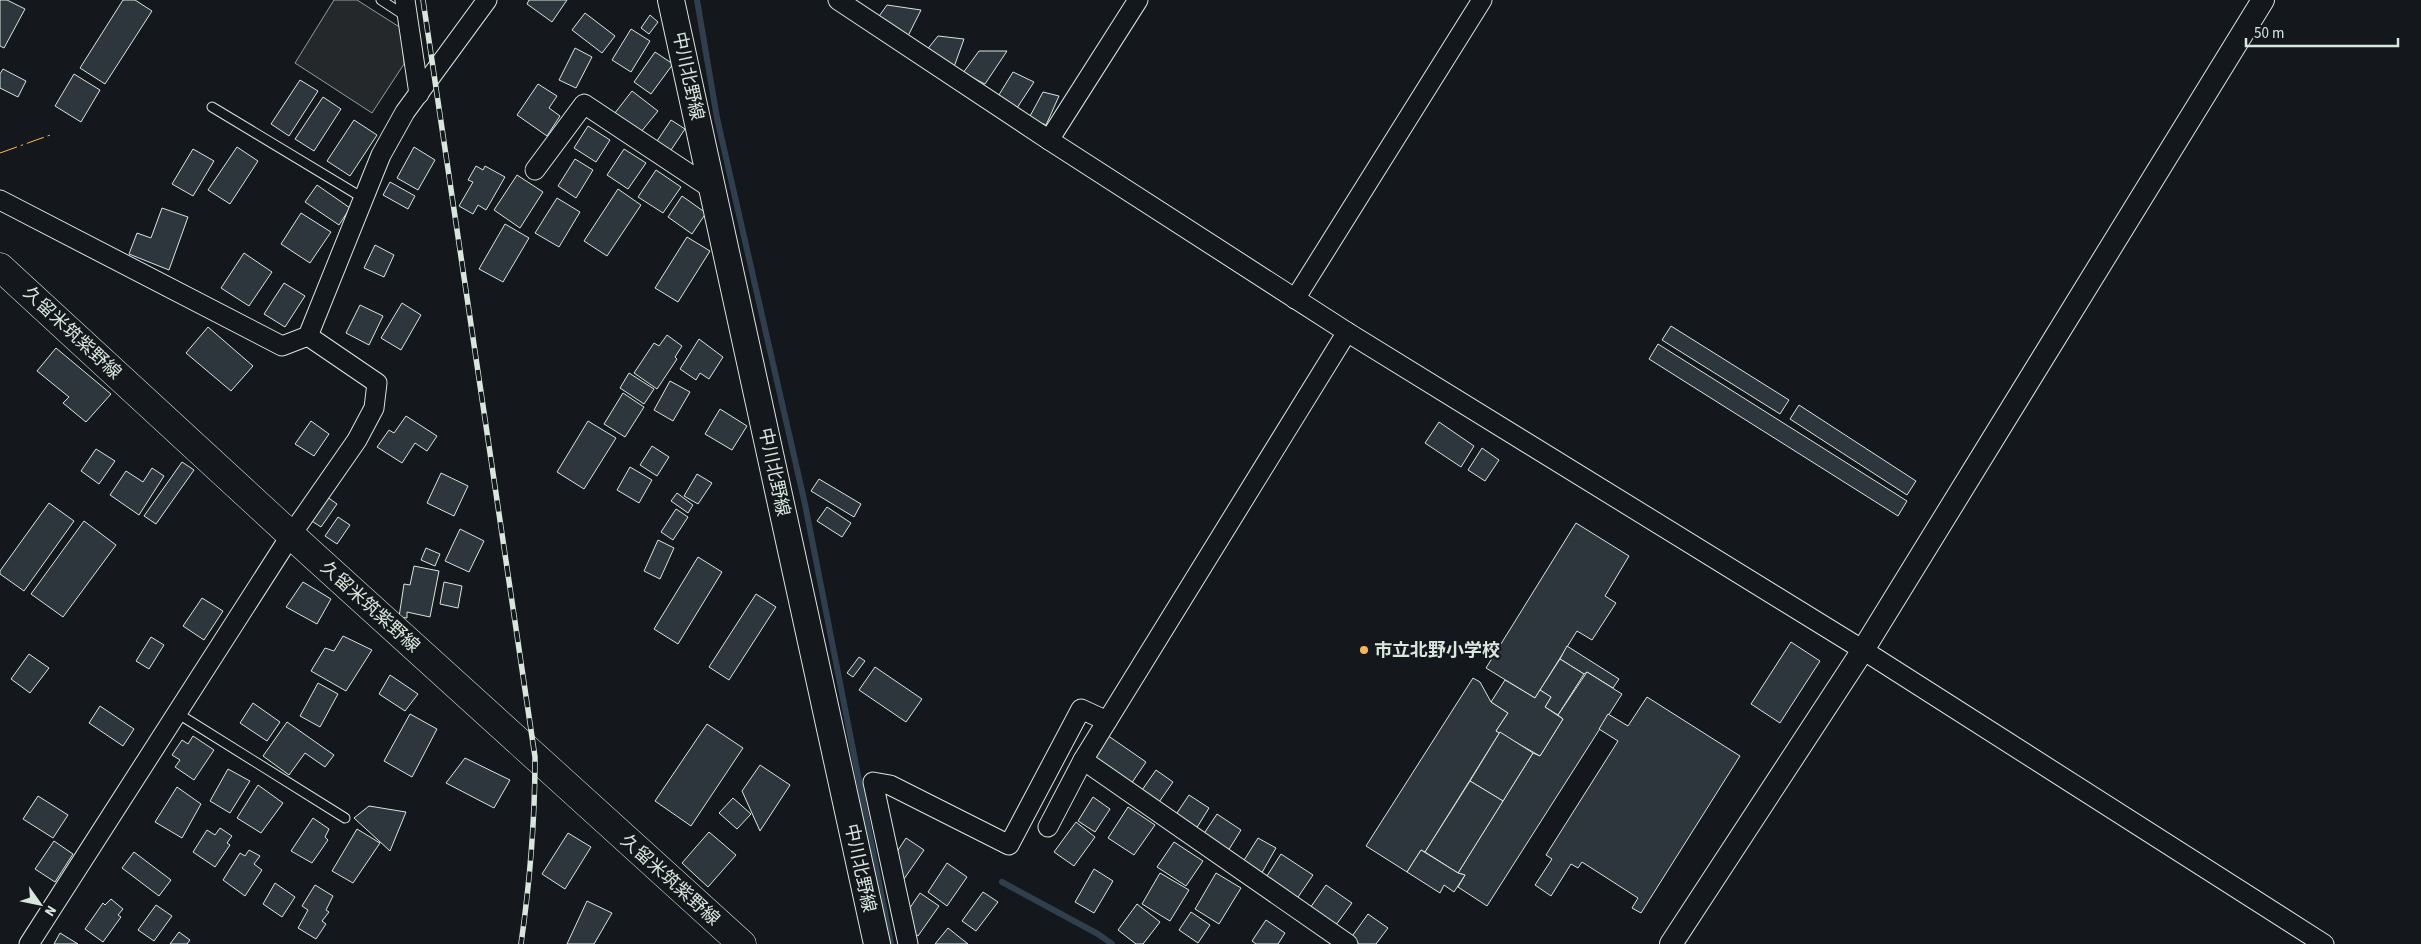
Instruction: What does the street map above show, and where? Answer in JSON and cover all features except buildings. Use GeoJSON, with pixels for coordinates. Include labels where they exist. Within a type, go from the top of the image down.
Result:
{"type":"FeatureCollection","features":[{"type":"Feature","properties":{"kind":"main road","name":"中川北野線"},"geometry":{"type":"LineString","coordinates":[[671,0],[877,944]]}},
{"type":"Feature","properties":{"kind":"main road","name":"久留米筑紫野線"},"geometry":{"type":"LineString","coordinates":[[0,267],[291,535],[742,944]]}},
{"type":"Feature","properties":{"kind":"street"},"geometry":{"type":"LineString","coordinates":[[0,200],[282,346],[308,336],[381,155],[405,112],[487,0]]}},
{"type":"Feature","properties":{"kind":"street"},"geometry":{"type":"LineString","coordinates":[[838,0],[1049,140],[1295,299],[1863,650],[2324,944]]}},
{"type":"Feature","properties":{"kind":"street"},"geometry":{"type":"LineString","coordinates":[[1049,140],[1138,0]]}},
{"type":"Feature","properties":{"kind":"street"},"geometry":{"type":"LineString","coordinates":[[1295,299],[1482,0]]}},
{"type":"Feature","properties":{"kind":"street"},"geometry":{"type":"LineString","coordinates":[[1670,944],[1863,650],[2264,0]]}},
{"type":"Feature","properties":{"kind":"street"},"geometry":{"type":"LineString","coordinates":[[406,9],[418,94]]}},
{"type":"Feature","properties":{"kind":"street"},"geometry":{"type":"LineString","coordinates":[[535,170],[584,104],[712,189]]}},
{"type":"Feature","properties":{"kind":"street"},"geometry":{"type":"LineString","coordinates":[[1048,827],[1083,760],[1347,332]]}},
{"type":"Feature","properties":{"kind":"street"},"geometry":{"type":"LineString","coordinates":[[29,944],[291,535],[358,440],[374,408],[377,383],[308,336]]}},
{"type":"Feature","properties":{"kind":"street"},"geometry":{"type":"LineString","coordinates":[[908,944],[873,782],[890,785],[1009,845],[1081,709],[1107,721]]}},
{"type":"Feature","properties":{"kind":"street"},"geometry":{"type":"LineString","coordinates":[[1083,760],[1348,944]]}},
{"type":"Feature","properties":{"kind":"lane"},"geometry":{"type":"LineString","coordinates":[[381,0],[406,9]]}},
{"type":"Feature","properties":{"kind":"lane"},"geometry":{"type":"LineString","coordinates":[[212,107],[363,198]]}},
{"type":"Feature","properties":{"kind":"lane"},"geometry":{"type":"LineString","coordinates":[[177,713],[346,818]]}},
{"type":"Feature","properties":{"kind":"shaded area"},"geometry":{"type":"Polygon","coordinates":[[[334,0],[357,0],[401,28],[404,64],[372,113],[295,63],[334,0]]]}},
{"type":"Feature","properties":{"kind":"waterway"},"geometry":{"type":"LineString","coordinates":[[697,0],[717,118],[805,504],[891,944]]}},
{"type":"Feature","properties":{"kind":"waterway"},"geometry":{"type":"LineString","coordinates":[[1002,882],[1098,934],[1112,944]]}},
{"type":"Feature","properties":{"kind":"railway"},"geometry":{"type":"LineString","coordinates":[[423,0],[535,757],[531,850],[521,944]]}},
{"type":"Feature","properties":{"kind":"power"},"geometry":{"type":"LineString","coordinates":[[0,153],[53,134]]}},
{"type":"Feature","properties":{"kind":"place","name":"市立北野小学校"},"geometry":{"type":"Point","coordinates":[1364,650]}}]}
